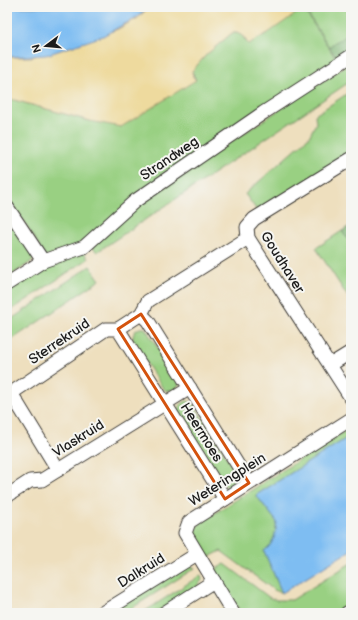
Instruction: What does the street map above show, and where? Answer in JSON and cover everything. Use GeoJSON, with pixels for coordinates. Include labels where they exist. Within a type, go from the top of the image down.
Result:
{"type":"FeatureCollection","features":[{"type":"Feature","properties":{"kind":"street","name":"Strandweg"},"geometry":{"type":"LineString","coordinates":[[7,284],[43,261],[84,247],[135,201],[263,113],[351,56]]}},
{"type":"Feature","properties":{"kind":"street","name":"Goudhaver"},"geometry":{"type":"LineString","coordinates":[[351,159],[254,219],[247,227],[248,238],[351,398]]}},
{"type":"Feature","properties":{"kind":"street"},"geometry":{"type":"LineString","coordinates":[[7,207],[43,261]]}},
{"type":"Feature","properties":{"kind":"street","name":"Sterrekruid"},"geometry":{"type":"LineString","coordinates":[[9,394],[106,329],[118,329],[141,314],[148,301],[248,238]]}},
{"type":"Feature","properties":{"kind":"street","name":"Heermoes"},"geometry":{"type":"LineString","coordinates":[[141,314],[148,321],[249,483]]}},
{"type":"Feature","properties":{"kind":"street","name":"Heermoes"},"geometry":{"type":"LineString","coordinates":[[118,329],[225,499]]}},
{"type":"Feature","properties":{"kind":"street"},"geometry":{"type":"LineString","coordinates":[[330,365],[351,352]]}},
{"type":"Feature","properties":{"kind":"street","name":"Heermoes"},"geometry":{"type":"LineString","coordinates":[[165,403],[190,388]]}},
{"type":"Feature","properties":{"kind":"street"},"geometry":{"type":"LineString","coordinates":[[9,394],[58,470]]}},
{"type":"Feature","properties":{"kind":"street","name":"Vlaskruid"},"geometry":{"type":"LineString","coordinates":[[7,496],[30,481],[42,480],[165,403]]}},
{"type":"Feature","properties":{"kind":"street","name":"Weteringplein"},"geometry":{"type":"LineString","coordinates":[[233,613],[185,533],[189,522],[351,419]]}},
{"type":"Feature","properties":{"kind":"street","name":"Dalkruid"},"geometry":{"type":"LineString","coordinates":[[102,613],[197,554]]}},
{"type":"Feature","properties":{"kind":"street"},"geometry":{"type":"LineString","coordinates":[[164,613],[214,581]]}},
{"type":"Feature","properties":{"kind":"street"},"geometry":{"type":"LineString","coordinates":[[347,613],[351,611]]}},
{"type":"Feature","properties":{"kind":"highlighted area"},"geometry":{"type":"Polygon","coordinates":[[[141,314],[249,483],[225,499],[118,329],[141,314]]]}},
{"type":"Feature","properties":{"kind":"green space"},"geometry":{"type":"Polygon","coordinates":[[[313,7],[351,7],[351,33],[332,44],[330,48],[306,11],[313,7]]]}},
{"type":"Feature","properties":{"kind":"green space"},"geometry":{"type":"Polygon","coordinates":[[[301,10],[305,11],[338,62],[83,245],[45,257],[30,231],[7,198],[7,98],[90,121],[196,80],[192,71],[206,55],[232,33],[240,34],[248,44],[301,10]]]}},
{"type":"Feature","properties":{"kind":"green space"},"geometry":{"type":"Polygon","coordinates":[[[351,33],[351,52],[339,61],[330,48],[332,44],[351,33]]]}},
{"type":"Feature","properties":{"kind":"green space"},"geometry":{"type":"Polygon","coordinates":[[[351,62],[351,81],[97,252],[92,247],[142,201],[351,62]]]}},
{"type":"Feature","properties":{"kind":"green space"},"geometry":{"type":"Polygon","coordinates":[[[351,91],[351,154],[258,212],[245,194],[309,137],[316,123],[315,115],[351,91]]]}},
{"type":"Feature","properties":{"kind":"green space"},"geometry":{"type":"Polygon","coordinates":[[[7,214],[34,257],[31,262],[7,278],[7,214]]]}},
{"type":"Feature","properties":{"kind":"green space"},"geometry":{"type":"Polygon","coordinates":[[[351,225],[351,240],[349,241],[342,231],[351,225]]]}},
{"type":"Feature","properties":{"kind":"green space"},"geometry":{"type":"Polygon","coordinates":[[[342,231],[349,241],[351,240],[351,295],[348,297],[316,248],[342,231]]]}},
{"type":"Feature","properties":{"kind":"green space"},"geometry":{"type":"Polygon","coordinates":[[[84,252],[88,259],[7,313],[7,292],[53,261],[84,252]]]}},
{"type":"Feature","properties":{"kind":"green space"},"geometry":{"type":"Polygon","coordinates":[[[90,266],[100,280],[7,343],[7,322],[90,266]]]}},
{"type":"Feature","properties":{"kind":"green space"},"geometry":{"type":"Polygon","coordinates":[[[145,328],[180,383],[175,390],[166,391],[162,387],[133,342],[136,330],[145,328]]]}},
{"type":"Feature","properties":{"kind":"green space"},"geometry":{"type":"Polygon","coordinates":[[[186,401],[192,402],[241,480],[240,484],[231,489],[224,485],[178,413],[180,405],[186,401]]]}},
{"type":"Feature","properties":{"kind":"green space"},"geometry":{"type":"Polygon","coordinates":[[[351,427],[351,438],[347,438],[256,495],[277,522],[275,535],[272,542],[264,551],[282,593],[274,590],[221,551],[207,558],[195,536],[197,526],[201,522],[351,427]]]}},
{"type":"Feature","properties":{"kind":"green space"},"geometry":{"type":"Polygon","coordinates":[[[351,563],[351,605],[338,613],[241,613],[214,570],[225,564],[270,598],[277,600],[292,600],[351,563]]]}},
{"type":"Feature","properties":{"kind":"green space"},"geometry":{"type":"Polygon","coordinates":[[[190,565],[195,568],[124,613],[108,613],[190,565]]]}},
{"type":"Feature","properties":{"kind":"green space"},"geometry":{"type":"Polygon","coordinates":[[[201,575],[202,580],[197,587],[155,613],[142,613],[201,575]]]}},
{"type":"Feature","properties":{"kind":"sand"},"geometry":{"type":"Polygon","coordinates":[[[149,7],[302,7],[301,10],[268,33],[248,44],[238,33],[232,33],[206,55],[192,71],[193,77],[196,80],[121,127],[90,121],[7,98],[7,57],[31,57],[73,46],[118,29],[138,18],[149,7]]]}},
{"type":"Feature","properties":{"kind":"water"},"geometry":{"type":"Polygon","coordinates":[[[7,7],[148,7],[137,17],[103,36],[46,55],[7,57],[7,7]]]}},
{"type":"Feature","properties":{"kind":"water"},"geometry":{"type":"Polygon","coordinates":[[[347,438],[351,438],[351,550],[282,593],[264,551],[268,548],[272,541],[277,522],[256,495],[347,438]]]}}]}
